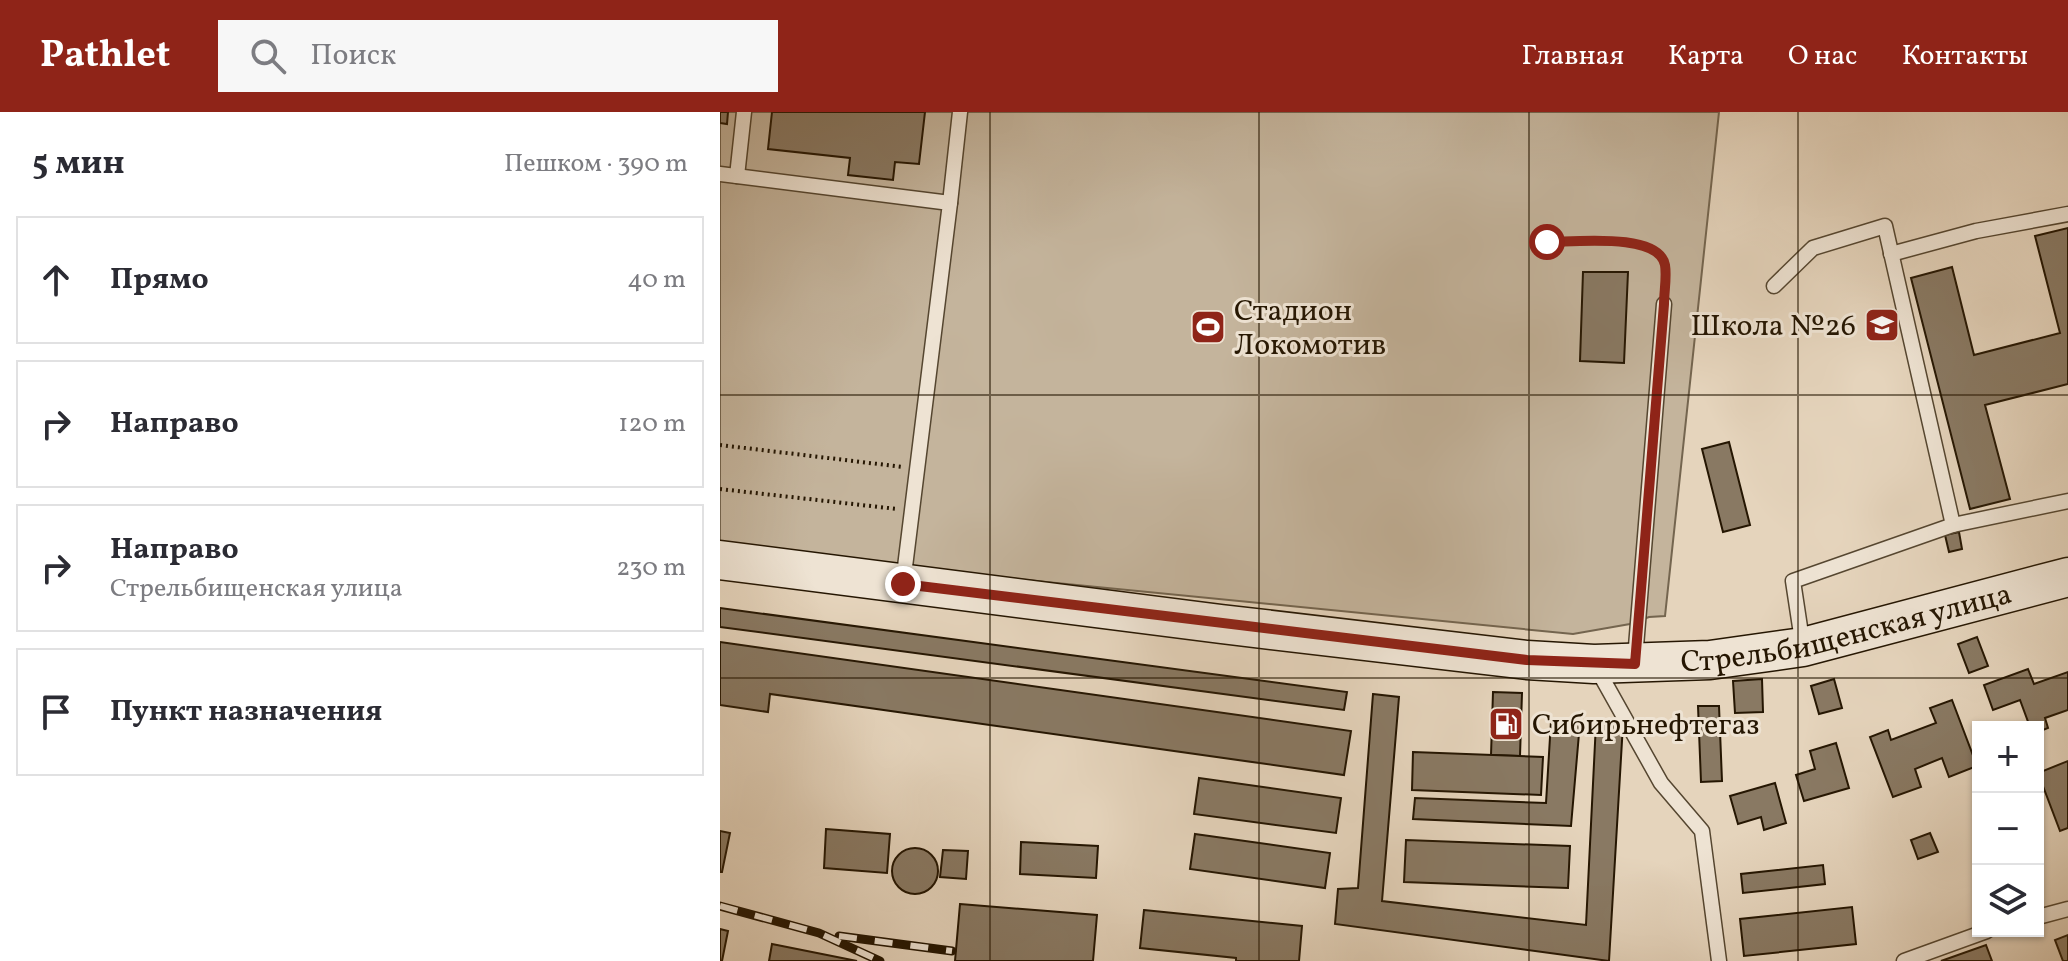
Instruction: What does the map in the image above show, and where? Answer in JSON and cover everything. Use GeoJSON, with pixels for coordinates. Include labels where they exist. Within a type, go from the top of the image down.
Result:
{"type":"FeatureCollection","features":[{"type":"Feature","properties":{"kind":"main road","name":"Стрельбищенская улица"},"geometry":{"type":"LineString","coordinates":[[720,560],[1527,660],[1594,664],[1710,660],[1803,647],[2066,577]]}},
{"type":"Feature","properties":{"kind":"lane"},"geometry":{"type":"LineString","coordinates":[[737,176],[744,112]]}},
{"type":"Feature","properties":{"kind":"lane"},"geometry":{"type":"LineString","coordinates":[[903,584],[960,112]]}},
{"type":"Feature","properties":{"kind":"lane"},"geometry":{"type":"LineString","coordinates":[[720,174],[950,203]]}},
{"type":"Feature","properties":{"kind":"lane"},"geometry":{"type":"LineString","coordinates":[[1891,254],[1976,231],[2068,214]]}},
{"type":"Feature","properties":{"kind":"lane"},"geometry":{"type":"LineString","coordinates":[[1774,286],[1813,248],[1885,226],[1953,525]]}},
{"type":"Feature","properties":{"kind":"lane"},"geometry":{"type":"LineString","coordinates":[[1635,664],[1664,304]]}},
{"type":"Feature","properties":{"kind":"lane"},"geometry":{"type":"LineString","coordinates":[[1803,647],[1793,581],[1953,525],[2068,501]]}},
{"type":"Feature","properties":{"kind":"lane"},"geometry":{"type":"LineString","coordinates":[[1594,664],[1661,783],[1702,831],[1719,961]]}},
{"type":"Feature","properties":{"kind":"lane"},"geometry":{"type":"LineString","coordinates":[[2044,915],[2068,909]]}},
{"type":"Feature","properties":{"kind":"lane"},"geometry":{"type":"LineString","coordinates":[[1904,961],[1972,936]]}},
{"type":"Feature","properties":{"kind":"path"},"geometry":{"type":"LineString","coordinates":[[1547,242],[1640,243],[1658,250],[1665,264],[1664,304]]}},
{"type":"Feature","properties":{"kind":"path"},"geometry":{"type":"LineString","coordinates":[[720,445],[917,468]]}},
{"type":"Feature","properties":{"kind":"path"},"geometry":{"type":"LineString","coordinates":[[720,489],[912,510]]}},
{"type":"Feature","properties":{"kind":"shaded area","name":"Стадион Локомотив"},"geometry":{"type":"Polygon","coordinates":[[[720,112],[1719,112],[1665,616],[1573,634],[956,573],[720,542],[720,112]]]}},
{"type":"Feature","properties":{"kind":"building"},"geometry":{"type":"Polygon","coordinates":[[[720,112],[728,112],[727,124],[720,123],[720,112]]]}},
{"type":"Feature","properties":{"kind":"building"},"geometry":{"type":"Polygon","coordinates":[[[772,112],[925,112],[919,164],[895,162],[893,180],[848,175],[850,158],[768,149],[772,112]]]}},
{"type":"Feature","properties":{"kind":"building"},"geometry":{"type":"Polygon","coordinates":[[[2068,228],[2068,384],[1985,405],[2010,499],[1970,509],[1911,278],[1952,267],[1974,355],[2060,333],[2035,236],[2068,228]]]}},
{"type":"Feature","properties":{"kind":"building"},"geometry":{"type":"Polygon","coordinates":[[[1583,272],[1628,272],[1624,363],[1580,361],[1583,272]]]}},
{"type":"Feature","properties":{"kind":"building"},"geometry":{"type":"Polygon","coordinates":[[[1729,442],[1750,525],[1723,532],[1702,449],[1729,442]]]}},
{"type":"Feature","properties":{"kind":"building"},"geometry":{"type":"Polygon","coordinates":[[[1959,532],[1962,549],[1949,552],[1945,535],[1959,532]]]}},
{"type":"Feature","properties":{"kind":"building"},"geometry":{"type":"Polygon","coordinates":[[[720,608],[1347,692],[1344,710],[720,627],[720,608]]]}},
{"type":"Feature","properties":{"kind":"building"},"geometry":{"type":"Polygon","coordinates":[[[1977,637],[1988,666],[1969,673],[1958,644],[1977,637]]]}},
{"type":"Feature","properties":{"kind":"building"},"geometry":{"type":"Polygon","coordinates":[[[720,642],[1351,731],[1344,775],[770,694],[768,712],[720,705],[720,642]]]}},
{"type":"Feature","properties":{"kind":"building"},"geometry":{"type":"Polygon","coordinates":[[[2028,669],[2034,684],[2068,672],[2068,710],[2045,718],[2048,728],[2044,730],[2044,721],[2028,721],[2020,700],[1993,710],[1984,685],[2028,669]]]}},
{"type":"Feature","properties":{"kind":"building"},"geometry":{"type":"Polygon","coordinates":[[[1762,679],[1763,712],[1735,713],[1733,681],[1762,679]]]}},
{"type":"Feature","properties":{"kind":"building"},"geometry":{"type":"Polygon","coordinates":[[[1834,679],[1842,708],[1819,714],[1811,686],[1834,679]]]}},
{"type":"Feature","properties":{"kind":"building"},"geometry":{"type":"Polygon","coordinates":[[[1493,692],[1522,693],[1520,756],[1491,755],[1493,692]]]}},
{"type":"Feature","properties":{"kind":"building"},"geometry":{"type":"Polygon","coordinates":[[[1373,694],[1399,697],[1382,901],[1586,925],[1596,723],[1623,724],[1609,961],[1335,924],[1338,889],[1358,888],[1373,694]]]}},
{"type":"Feature","properties":{"kind":"building"},"geometry":{"type":"Polygon","coordinates":[[[1952,700],[1972,753],[1972,768],[1949,777],[1942,758],[1915,769],[1921,787],[1893,797],[1870,737],[1888,730],[1891,740],[1936,723],[1930,708],[1952,700]]]}},
{"type":"Feature","properties":{"kind":"building"},"geometry":{"type":"Polygon","coordinates":[[[1698,706],[1719,706],[1722,781],[1701,782],[1698,706]]]}},
{"type":"Feature","properties":{"kind":"building"},"geometry":{"type":"Polygon","coordinates":[[[1551,721],[1580,722],[1571,826],[1413,819],[1415,798],[1546,803],[1551,721]]]}},
{"type":"Feature","properties":{"kind":"building"},"geometry":{"type":"Polygon","coordinates":[[[1836,743],[1849,788],[1804,801],[1796,775],[1815,769],[1810,751],[1836,743]]]}},
{"type":"Feature","properties":{"kind":"building"},"geometry":{"type":"Polygon","coordinates":[[[1413,752],[1543,757],[1541,795],[1412,790],[1413,752]]]}},
{"type":"Feature","properties":{"kind":"building"},"geometry":{"type":"Polygon","coordinates":[[[2068,761],[2068,828],[2060,831],[2044,789],[2044,771],[2068,761]]]}},
{"type":"Feature","properties":{"kind":"building"},"geometry":{"type":"Polygon","coordinates":[[[1199,778],[1341,798],[1336,833],[1194,814],[1199,778]]]}},
{"type":"Feature","properties":{"kind":"building"},"geometry":{"type":"Polygon","coordinates":[[[1775,783],[1786,823],[1764,830],[1761,817],[1738,824],[1730,796],[1775,783]]]}},
{"type":"Feature","properties":{"kind":"building"},"geometry":{"type":"Polygon","coordinates":[[[826,829],[890,834],[887,873],[824,868],[826,829]]]}},
{"type":"Feature","properties":{"kind":"building"},"geometry":{"type":"Polygon","coordinates":[[[720,831],[730,833],[722,872],[720,872],[720,831]]]}},
{"type":"Feature","properties":{"kind":"building"},"geometry":{"type":"Polygon","coordinates":[[[1930,833],[1938,852],[1918,859],[1911,840],[1930,833]]]}},
{"type":"Feature","properties":{"kind":"building"},"geometry":{"type":"Polygon","coordinates":[[[1195,834],[1330,853],[1325,888],[1190,869],[1195,834]]]}},
{"type":"Feature","properties":{"kind":"building"},"geometry":{"type":"Polygon","coordinates":[[[1406,840],[1570,846],[1568,888],[1404,882],[1406,840]]]}},
{"type":"Feature","properties":{"kind":"building"},"geometry":{"type":"Polygon","coordinates":[[[1021,842],[1098,846],[1096,878],[1020,874],[1021,842]]]}},
{"type":"Feature","properties":{"kind":"building"},"geometry":{"type":"Polygon","coordinates":[[[915,848],[931,855],[938,871],[931,887],[915,894],[899,887],[892,871],[899,855],[915,848]]]}},
{"type":"Feature","properties":{"kind":"building"},"geometry":{"type":"Polygon","coordinates":[[[943,850],[968,851],[966,879],[940,877],[943,850]]]}},
{"type":"Feature","properties":{"kind":"building"},"geometry":{"type":"Polygon","coordinates":[[[1823,865],[1825,884],[1743,893],[1741,874],[1823,865]]]}},
{"type":"Feature","properties":{"kind":"building"},"geometry":{"type":"Polygon","coordinates":[[[960,904],[1097,915],[1093,961],[955,961],[960,904]]]}},
{"type":"Feature","properties":{"kind":"building"},"geometry":{"type":"Polygon","coordinates":[[[1852,907],[1856,944],[1744,956],[1740,919],[1852,907]]]}},
{"type":"Feature","properties":{"kind":"building"},"geometry":{"type":"Polygon","coordinates":[[[1144,910],[1302,926],[1299,961],[1236,961],[1236,958],[1140,948],[1144,910]]]}},
{"type":"Feature","properties":{"kind":"building"},"geometry":{"type":"Polygon","coordinates":[[[720,929],[728,931],[722,961],[720,961],[720,929]]]}},
{"type":"Feature","properties":{"kind":"building"},"geometry":{"type":"Polygon","coordinates":[[[2068,935],[2068,961],[2063,961],[2055,940],[2068,935]]]}},
{"type":"Feature","properties":{"kind":"building"},"geometry":{"type":"Polygon","coordinates":[[[772,944],[857,961],[769,961],[772,944]]]}},
{"type":"Feature","properties":{"kind":"building"},"geometry":{"type":"Polygon","coordinates":[[[1986,945],[1992,961],[1941,961],[1986,945]]]}},
{"type":"Feature","properties":{"kind":"railway"},"geometry":{"type":"LineString","coordinates":[[720,906],[819,933],[880,961]]}},
{"type":"Feature","properties":{"kind":"railway"},"geometry":{"type":"LineString","coordinates":[[839,936],[952,951]]}},
{"type":"Feature","properties":{"kind":"place","name":"Школа №26"},"geometry":{"type":"Point","coordinates":[1882,325]}},
{"type":"Feature","properties":{"kind":"place","name":"Стадион Локомотив"},"geometry":{"type":"Point","coordinates":[1208,327]}},
{"type":"Feature","properties":{"kind":"place","name":"Сибирьнефтегаз"},"geometry":{"type":"Point","coordinates":[1506,724]}},
{"type":"Feature","properties":{"kind":"route"},"geometry":{"type":"LineString","coordinates":[[903,584],[1527,660],[1635,664],[1665,264],[1658,250],[1640,243],[1547,242]]}}]}
